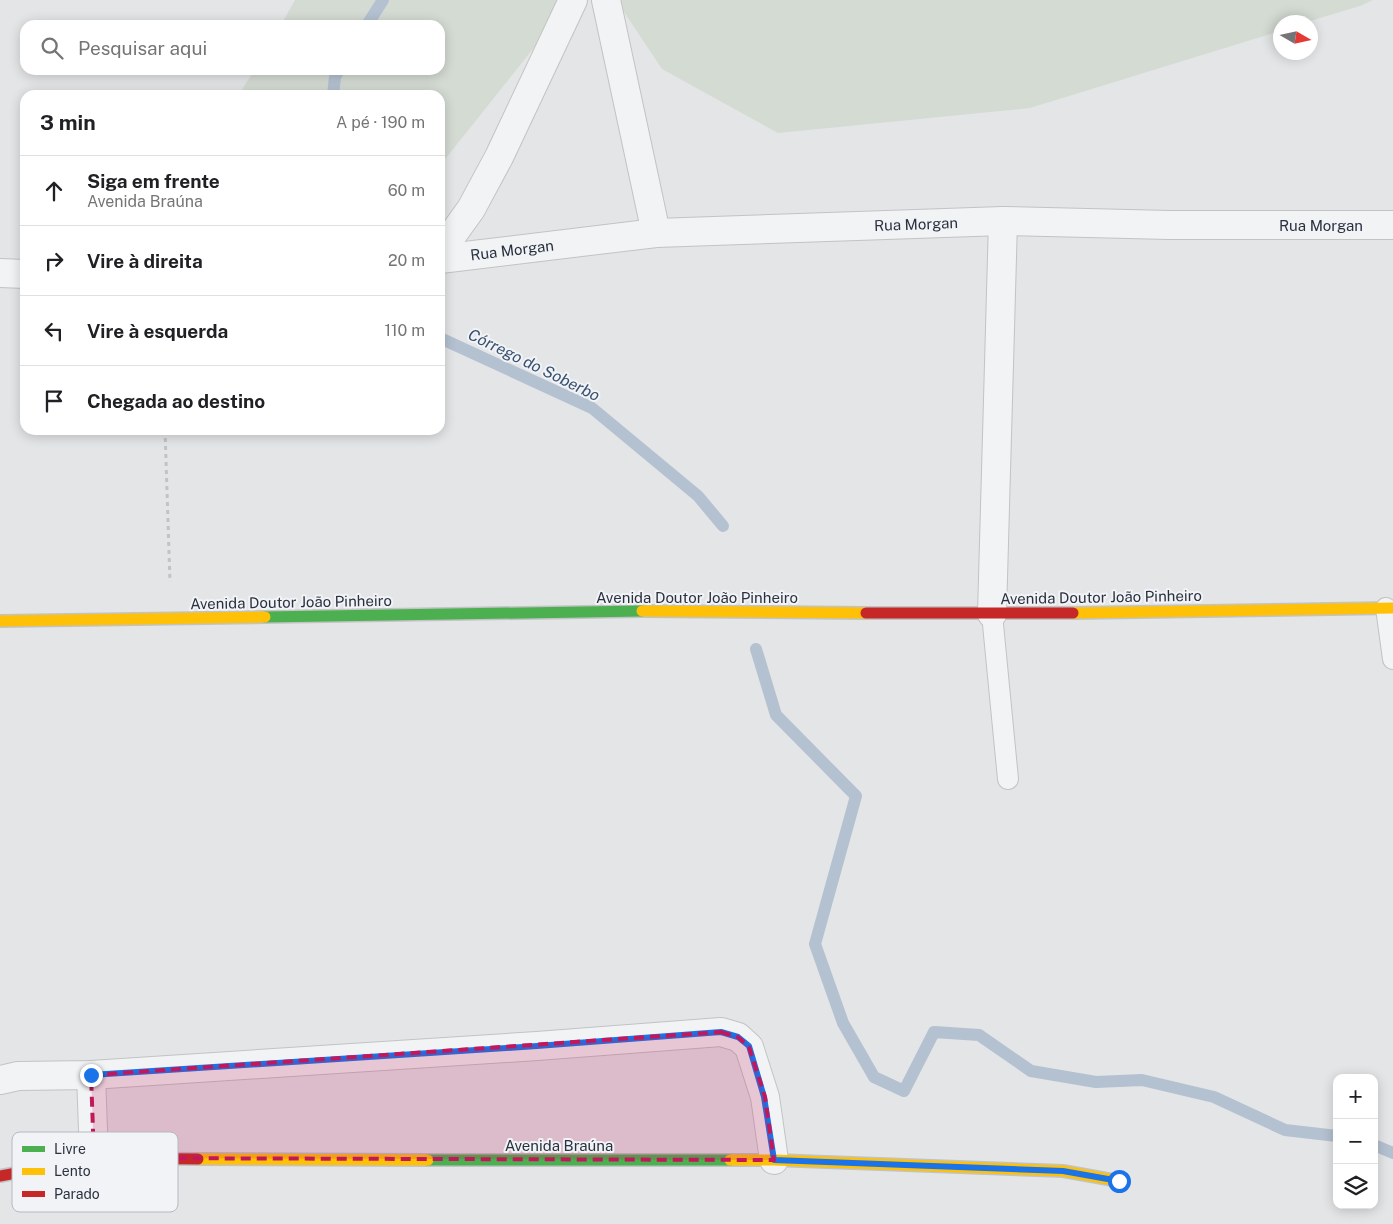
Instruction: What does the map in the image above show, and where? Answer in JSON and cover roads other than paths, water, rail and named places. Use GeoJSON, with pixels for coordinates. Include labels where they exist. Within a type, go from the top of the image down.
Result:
{"type":"FeatureCollection","features":[{"type":"Feature","properties":{"kind":"main road","name":"Avenida Doutor João Pinheiro"},"geometry":{"type":"LineString","coordinates":[[0,621],[600,612],[992,614],[1389,608]]}},
{"type":"Feature","properties":{"kind":"main road","name":"Avenida Braúna"},"geometry":{"type":"LineString","coordinates":[[178,1159],[774,1160],[1063,1171],[1119,1181]]}},
{"type":"Feature","properties":{"kind":"street"},"geometry":{"type":"LineString","coordinates":[[445,245],[471,209],[499,157],[573,0]]}},
{"type":"Feature","properties":{"kind":"street"},"geometry":{"type":"LineString","coordinates":[[606,0],[656,232]]}},
{"type":"Feature","properties":{"kind":"street"},"geometry":{"type":"LineString","coordinates":[[992,614],[1003,221]]}},
{"type":"Feature","properties":{"kind":"street","name":"Rua Morgan"},"geometry":{"type":"LineString","coordinates":[[445,258],[656,232],[1003,221],[1170,225],[1393,225]]}},
{"type":"Feature","properties":{"kind":"street"},"geometry":{"type":"LineString","coordinates":[[0,273],[20,274]]}},
{"type":"Feature","properties":{"kind":"street"},"geometry":{"type":"LineString","coordinates":[[0,1080],[18,1076],[91,1075],[721,1032],[738,1037],[749,1046],[764,1097],[774,1160]]}},
{"type":"Feature","properties":{"kind":"street"},"geometry":{"type":"LineString","coordinates":[[91,1075],[93,1132]]}},
{"type":"Feature","properties":{"kind":"lane"},"geometry":{"type":"LineString","coordinates":[[1389,608],[1393,659]]}},
{"type":"Feature","properties":{"kind":"lane"},"geometry":{"type":"LineString","coordinates":[[992,614],[1008,779]]}},
{"type":"Feature","properties":{"kind":"waterway","name":"Córrego do Soberbo"},"geometry":{"type":"LineString","coordinates":[[370,20],[383,0]]}},
{"type":"Feature","properties":{"kind":"waterway","name":"Córrego do Soberbo"},"geometry":{"type":"LineString","coordinates":[[334,90],[336,75]]}},
{"type":"Feature","properties":{"kind":"waterway","name":"Córrego do Soberbo"},"geometry":{"type":"LineString","coordinates":[[445,340],[592,408],[698,496],[723,526]]}},
{"type":"Feature","properties":{"kind":"waterway","name":"Córrego do Soberbo"},"geometry":{"type":"LineString","coordinates":[[756,649],[776,715],[856,796],[815,944],[843,1023],[874,1077],[904,1091],[934,1032],[979,1035],[1031,1071],[1096,1082],[1142,1080],[1214,1097],[1285,1130],[1333,1136]]}},
{"type":"Feature","properties":{"kind":"waterway","name":"Córrego do Soberbo"},"geometry":{"type":"LineString","coordinates":[[1378,1147],[1393,1153]]}}]}
